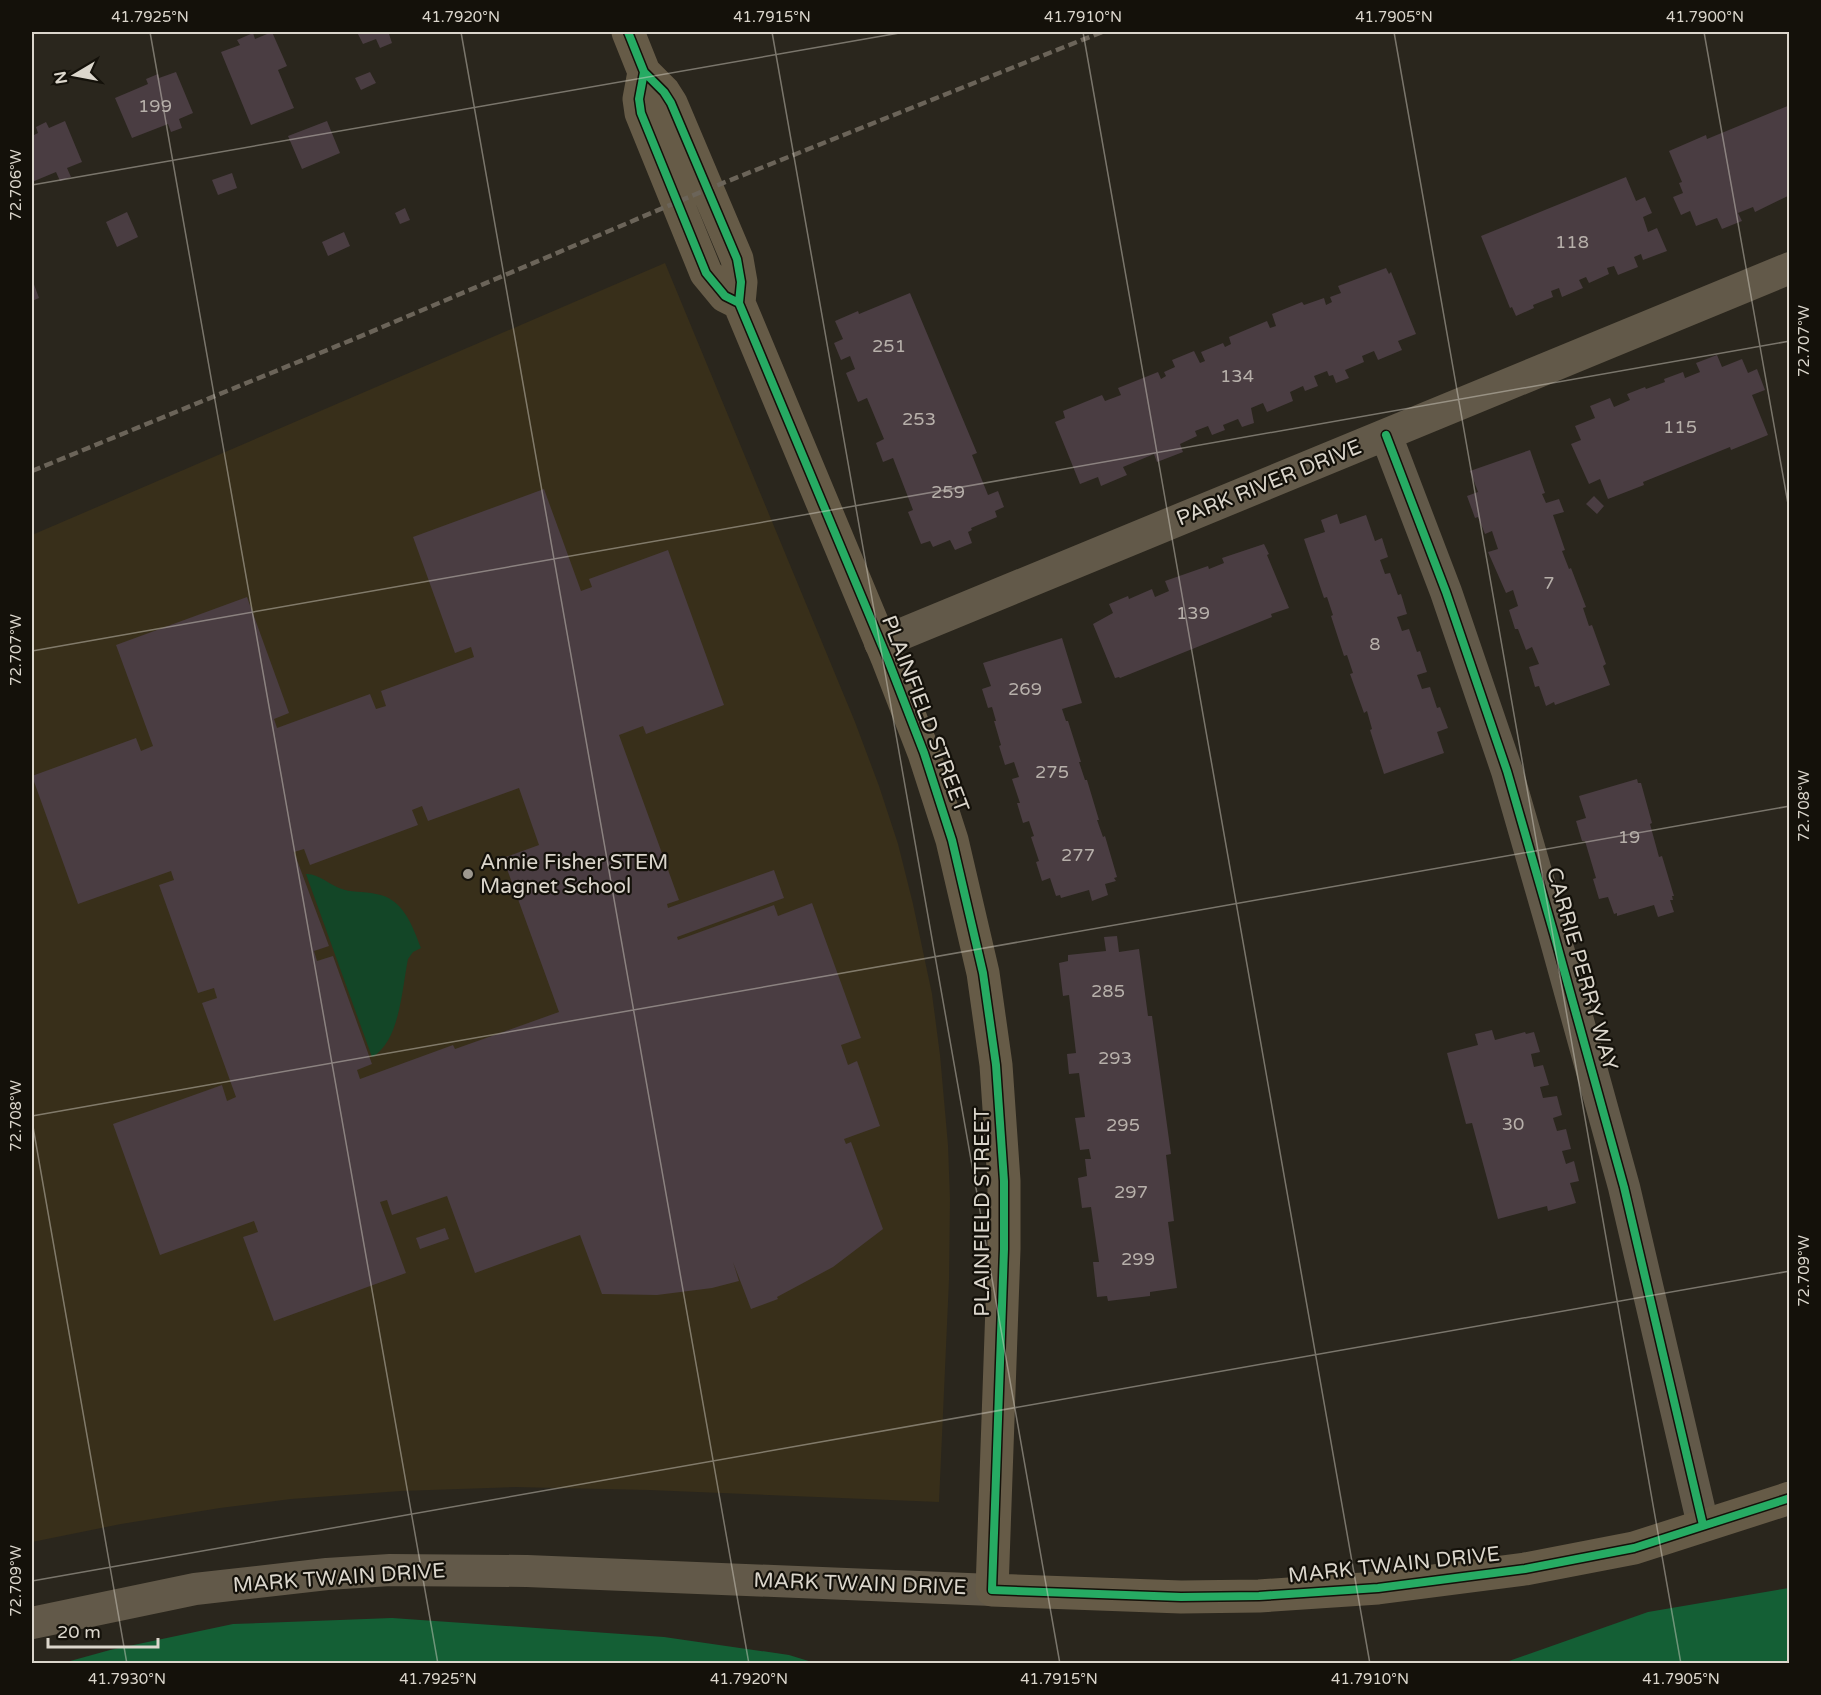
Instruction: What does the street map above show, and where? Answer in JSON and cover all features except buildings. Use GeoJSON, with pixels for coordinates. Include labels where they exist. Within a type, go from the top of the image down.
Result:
{"type":"FeatureCollection","features":[{"type":"Feature","properties":{"kind":"street","name":"PLAINFIELD STREET"},"geometry":{"type":"LineString","coordinates":[[628,32],[644,72],[639,99],[641,113],[706,273],[725,296],[740,303],[924,753],[952,840],[983,973],[996,1065],[1004,1181],[1005,1249],[992,1590]]}},
{"type":"Feature","properties":{"kind":"street","name":"PARK RIVER DRIVE"},"geometry":{"type":"LineString","coordinates":[[880,643],[1790,268]]}},
{"type":"Feature","properties":{"kind":"street","name":"CARRIE PERRY WAY"},"geometry":{"type":"LineString","coordinates":[[1386,435],[1446,592],[1507,771],[1627,1197],[1703,1524]]}},
{"type":"Feature","properties":{"kind":"street","name":"MARK TWAIN DRIVE"},"geometry":{"type":"LineString","coordinates":[[32,1623],[195,1589],[327,1574],[390,1570],[527,1571],[1181,1597],[1259,1596],[1378,1588],[1525,1569],[1634,1548],[1790,1498]]}},
{"type":"Feature","properties":{"kind":"shaded area","name":"Annie Fisher STEM Magnet School"},"geometry":{"type":"Polygon","coordinates":[[[665,263],[855,722],[898,844],[913,904],[932,994],[948,1145],[949,1280],[939,1502],[514,1487],[401,1491],[291,1499],[220,1508],[121,1524],[32,1542],[32,535],[665,263]]]}},
{"type":"Feature","properties":{"kind":"green space"},"geometry":{"type":"Polygon","coordinates":[[[306,874],[319,877],[344,890],[376,894],[393,901],[405,914],[421,948],[413,952],[408,959],[398,1013],[389,1039],[372,1057],[306,874]]]}},
{"type":"Feature","properties":{"kind":"green space"},"geometry":{"type":"Polygon","coordinates":[[[1789,1588],[1789,1663],[1496,1663],[1506,1662],[1648,1612],[1789,1588]]]}},
{"type":"Feature","properties":{"kind":"green space"},"geometry":{"type":"Polygon","coordinates":[[[392,1618],[664,1637],[789,1655],[815,1663],[63,1663],[110,1650],[233,1624],[392,1618]]]}},
{"type":"Feature","properties":{"kind":"railway"},"geometry":{"type":"LineString","coordinates":[[32,471],[354,339],[708,189],[1102,32]]}},
{"type":"Feature","properties":{"kind":"cycle path"},"geometry":{"type":"LineString","coordinates":[[628,32],[644,72],[664,92],[671,103],[737,259],[741,282],[739,303],[888,660],[924,753],[952,840],[983,973],[996,1065],[1004,1181],[1004,1249],[992,1590],[1181,1597],[1259,1596],[1378,1588],[1525,1569],[1634,1548],[1790,1498]]}},
{"type":"Feature","properties":{"kind":"cycle path"},"geometry":{"type":"LineString","coordinates":[[644,72],[639,99],[641,113],[706,273],[725,296],[739,303]]}},
{"type":"Feature","properties":{"kind":"cycle path"},"geometry":{"type":"LineString","coordinates":[[1386,435],[1446,592],[1507,771],[1624,1187],[1703,1525]]}},
{"type":"Feature","properties":{"kind":"place","name":"Annie Fisher STEM Magnet School"},"geometry":{"type":"Point","coordinates":[468,874]}}]}
